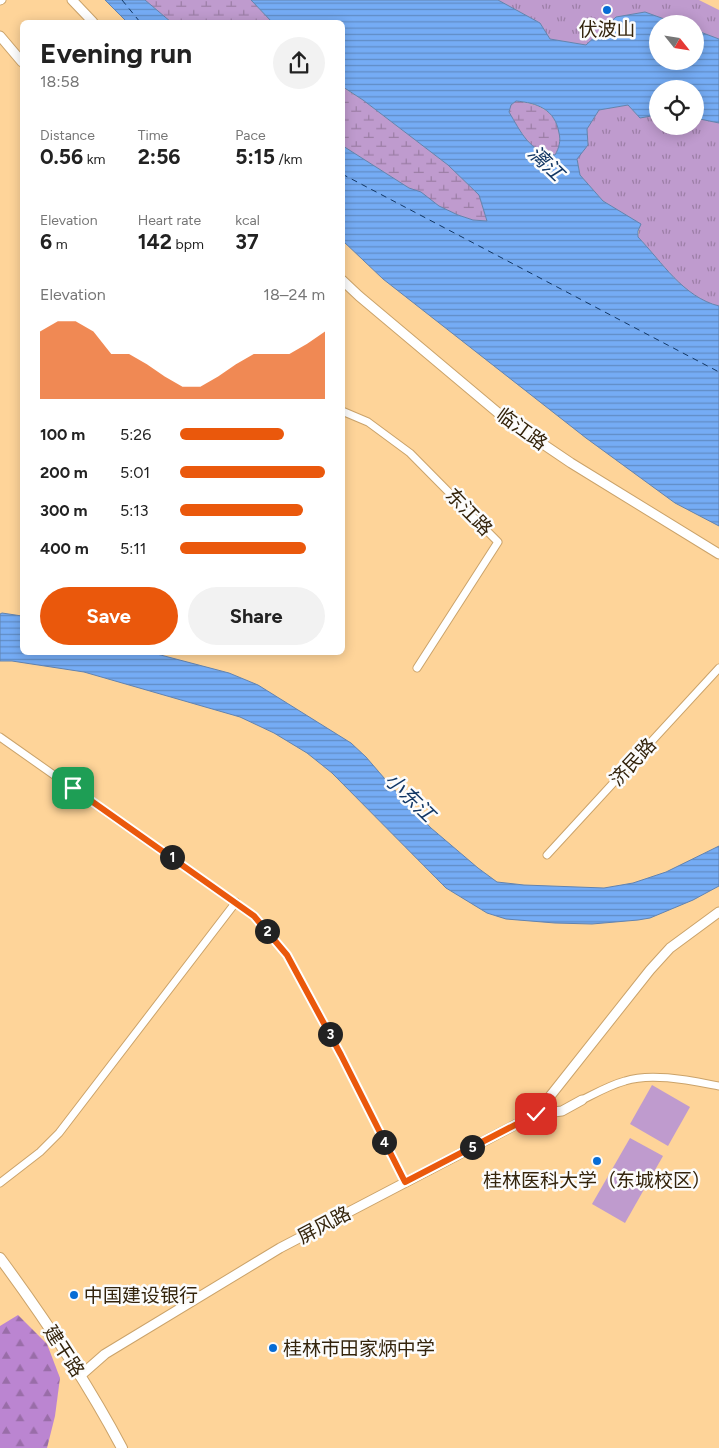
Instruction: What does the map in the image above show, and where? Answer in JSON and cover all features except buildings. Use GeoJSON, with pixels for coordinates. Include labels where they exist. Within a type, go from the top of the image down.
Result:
{"type":"FeatureCollection","features":[{"type":"Feature","properties":{"kind":"main road","name":"建干路"},"geometry":{"type":"LineString","coordinates":[[0,1258],[27,1294],[80,1376],[122,1448]]}},
{"type":"Feature","properties":{"kind":"street"},"geometry":{"type":"LineString","coordinates":[[72,0],[91,20]]}},
{"type":"Feature","properties":{"kind":"street"},"geometry":{"type":"LineString","coordinates":[[0,36],[20,60]]}},
{"type":"Feature","properties":{"kind":"street","name":"临江路"},"geometry":{"type":"LineString","coordinates":[[345,283],[503,417],[571,464],[719,554]]}},
{"type":"Feature","properties":{"kind":"street","name":"东江路"},"geometry":{"type":"LineString","coordinates":[[345,412],[368,422],[410,454],[498,542],[417,668]]}},
{"type":"Feature","properties":{"kind":"street","name":"济民路"},"geometry":{"type":"LineString","coordinates":[[548,855],[719,668]]}},
{"type":"Feature","properties":{"kind":"street"},"geometry":{"type":"LineString","coordinates":[[0,737],[254,916],[287,955],[341,1055],[405,1182]]}},
{"type":"Feature","properties":{"kind":"street"},"geometry":{"type":"LineString","coordinates":[[0,1183],[40,1152],[59,1133],[236,902]]}},
{"type":"Feature","properties":{"kind":"street"},"geometry":{"type":"LineString","coordinates":[[536,1114],[650,970],[670,948],[719,912]]}},
{"type":"Feature","properties":{"kind":"street"},"geometry":{"type":"LineString","coordinates":[[582,1100],[604,1088],[627,1080],[651,1077],[719,1086]]}},
{"type":"Feature","properties":{"kind":"street","name":"屏风路"},"geometry":{"type":"LineString","coordinates":[[80,1376],[105,1354],[280,1248],[536,1114],[562,1111],[582,1100]]}},
{"type":"Feature","properties":{"kind":"green space"},"geometry":{"type":"Polygon","coordinates":[[[145,0],[251,0],[270,20],[169,20],[145,0]]]}},
{"type":"Feature","properties":{"kind":"green space"},"geometry":{"type":"Polygon","coordinates":[[[498,0],[699,0],[719,10],[719,39],[704,33],[704,15],[653,15],[645,12],[616,17],[586,45],[550,39],[540,23],[498,0]]]}},
{"type":"Feature","properties":{"kind":"green space"},"geometry":{"type":"Polygon","coordinates":[[[345,89],[363,100],[448,165],[479,195],[487,221],[473,220],[458,215],[409,188],[345,147],[345,89]]]}},
{"type":"Feature","properties":{"kind":"green space"},"geometry":{"type":"Polygon","coordinates":[[[516,101],[538,106],[554,118],[560,139],[555,155],[539,150],[522,134],[509,112],[511,105],[516,101]]]}},
{"type":"Feature","properties":{"kind":"green space"},"geometry":{"type":"Polygon","coordinates":[[[628,105],[640,118],[649,116],[649,135],[704,135],[704,120],[719,123],[719,306],[706,301],[684,287],[638,237],[640,224],[603,201],[580,175],[577,158],[588,145],[587,129],[599,110],[628,105]]]}},
{"type":"Feature","properties":{"kind":"green space"},"geometry":{"type":"Polygon","coordinates":[[[652,1085],[690,1107],[668,1146],[630,1124],[652,1085]]]}},
{"type":"Feature","properties":{"kind":"green space"},"geometry":{"type":"Polygon","coordinates":[[[630,1138],[663,1156],[625,1223],[592,1204],[630,1138]]]}},
{"type":"Feature","properties":{"kind":"green space"},"geometry":{"type":"Polygon","coordinates":[[[18,1315],[47,1344],[60,1378],[55,1416],[47,1448],[0,1448],[0,1326],[18,1315]]]}},
{"type":"Feature","properties":{"kind":"water"},"geometry":{"type":"Polygon","coordinates":[[[105,0],[145,0],[169,20],[125,20],[105,0]]]}},
{"type":"Feature","properties":{"kind":"water","name":"漓江"},"geometry":{"type":"Polygon","coordinates":[[[251,0],[498,0],[540,23],[550,39],[586,45],[616,17],[645,12],[653,15],[649,15],[649,70],[704,70],[704,33],[719,39],[719,123],[704,120],[704,80],[649,80],[649,116],[640,118],[628,105],[599,110],[587,129],[588,145],[577,159],[580,175],[603,201],[641,224],[638,237],[674,277],[695,295],[719,306],[719,526],[675,503],[586,438],[383,279],[345,243],[345,147],[409,188],[421,192],[439,206],[473,220],[487,221],[479,195],[448,165],[345,88],[345,20],[270,20],[251,0]],[[516,101],[511,105],[509,112],[532,145],[539,150],[555,155],[560,139],[557,125],[549,113],[538,106],[516,101]]]}},
{"type":"Feature","properties":{"kind":"water"},"geometry":{"type":"Polygon","coordinates":[[[0,614],[20,616],[20,655],[161,655],[229,673],[258,685],[351,743],[431,828],[497,882],[604,888],[633,883],[666,872],[719,846],[719,886],[693,900],[650,918],[638,920],[592,924],[555,923],[506,919],[487,913],[446,888],[332,773],[307,753],[274,733],[240,717],[84,672],[12,661],[0,661],[0,614]]]}},
{"type":"Feature","properties":{"kind":"ferry route"},"geometry":{"type":"LineString","coordinates":[[122,0],[138,20]]}},
{"type":"Feature","properties":{"kind":"ferry route"},"geometry":{"type":"LineString","coordinates":[[345,176],[719,372]]}},
{"type":"Feature","properties":{"kind":"place","name":"伏波山"},"geometry":{"type":"Point","coordinates":[607,10]}},
{"type":"Feature","properties":{"kind":"place","name":"桂林医科大学（东城校区）"},"geometry":{"type":"Point","coordinates":[597,1161]}},
{"type":"Feature","properties":{"kind":"place","name":"中国建设银行"},"geometry":{"type":"Point","coordinates":[74,1295]}},
{"type":"Feature","properties":{"kind":"place","name":"桂林市田家炳中学"},"geometry":{"type":"Point","coordinates":[273,1348]}},
{"type":"Feature","properties":{"kind":"route"},"geometry":{"type":"LineString","coordinates":[[73,788],[254,916],[287,955],[341,1055],[405,1182],[536,1114]]}},
{"type":"Feature","properties":{"kind":"water label","name":"小东江"},"geometry":{"type":"Point","coordinates":[410,797]}}]}
